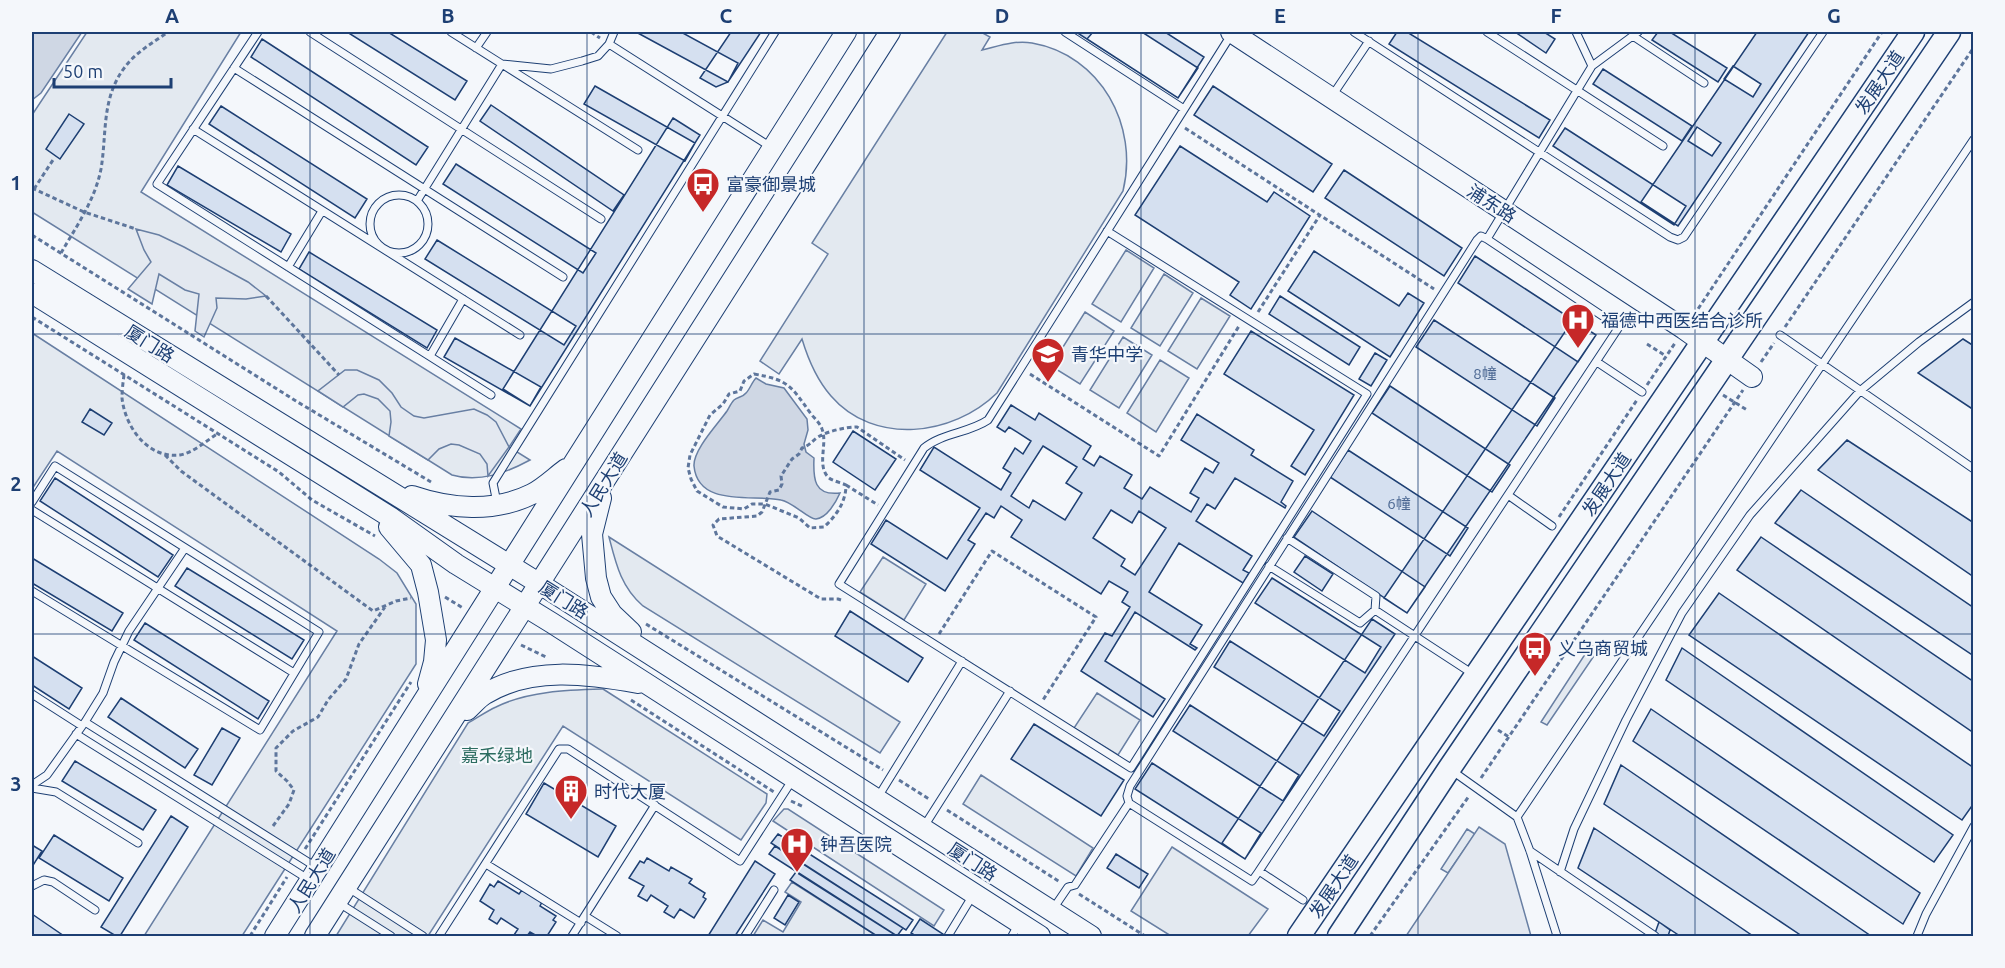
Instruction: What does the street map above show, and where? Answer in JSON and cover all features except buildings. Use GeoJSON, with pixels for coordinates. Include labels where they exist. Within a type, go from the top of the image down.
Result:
{"type":"FeatureCollection","features":[{"type":"Feature","properties":{"kind":"main road","name":"发展大道"},"geometry":{"type":"LineString","coordinates":[[1299,936],[1475,676],[1694,335],[1913,32]]}},
{"type":"Feature","properties":{"kind":"main road","name":"发展大道"},"geometry":{"type":"LineString","coordinates":[[1339,936],[1449,769],[1948,32]]}},
{"type":"Feature","properties":{"kind":"street","name":"人民大道"},"geometry":{"type":"LineString","coordinates":[[275,936],[846,32]]}},
{"type":"Feature","properties":{"kind":"street","name":"人民大道"},"geometry":{"type":"LineString","coordinates":[[315,936],[890,32]]}},
{"type":"Feature","properties":{"kind":"street","name":"浦东路"},"geometry":{"type":"LineString","coordinates":[[1231,32],[1694,335],[1752,377]]}},
{"type":"Feature","properties":{"kind":"street","name":"厦门路"},"geometry":{"type":"LineString","coordinates":[[32,270],[540,584],[1091,936]]}},
{"type":"Feature","properties":{"kind":"street","name":"厦门路"},"geometry":{"type":"LineString","coordinates":[[32,293],[366,503],[496,589],[974,895],[1015,930],[1040,936]]}},
{"type":"Feature","properties":{"kind":"street"},"geometry":{"type":"LineString","coordinates":[[380,486],[436,504],[480,507],[532,494],[575,462]]}},
{"type":"Feature","properties":{"kind":"street"},"geometry":{"type":"LineString","coordinates":[[605,480],[592,534],[596,578],[601,597],[612,614],[658,659]]}},
{"type":"Feature","properties":{"kind":"street"},"geometry":{"type":"LineString","coordinates":[[366,503],[421,566],[433,615],[436,640],[434,662],[424,702]]}},
{"type":"Feature","properties":{"kind":"street"},"geometry":{"type":"LineString","coordinates":[[450,726],[484,695],[507,684],[530,677],[566,674],[600,676],[647,685]]}},
{"type":"Feature","properties":{"kind":"lane"},"geometry":{"type":"LineString","coordinates":[[258,32],[157,184],[491,395]]}},
{"type":"Feature","properties":{"kind":"lane"},"geometry":{"type":"LineString","coordinates":[[310,32],[601,219]]}},
{"type":"Feature","properties":{"kind":"lane"},"geometry":{"type":"LineString","coordinates":[[451,32],[638,150]]}},
{"type":"Feature","properties":{"kind":"lane"},"geometry":{"type":"LineString","coordinates":[[476,48],[487,32]]}},
{"type":"Feature","properties":{"kind":"lane"},"geometry":{"type":"LineString","coordinates":[[502,64],[551,69],[598,56],[609,44],[614,32]]}},
{"type":"Feature","properties":{"kind":"lane"},"geometry":{"type":"LineString","coordinates":[[497,504],[493,483],[776,32]]}},
{"type":"Feature","properties":{"kind":"lane"},"geometry":{"type":"LineString","coordinates":[[1065,32],[1184,109]]}},
{"type":"Feature","properties":{"kind":"lane"},"geometry":{"type":"LineString","coordinates":[[1107,231],[1367,394],[1131,768],[839,584],[924,448],[933,441],[977,428],[988,420],[1231,32]]}},
{"type":"Feature","properties":{"kind":"lane"},"geometry":{"type":"LineString","coordinates":[[1354,32],[1678,240],[1684,237],[1823,32]]}},
{"type":"Feature","properties":{"kind":"lane"},"geometry":{"type":"LineString","coordinates":[[1486,32],[1664,146]]}},
{"type":"Feature","properties":{"kind":"lane"},"geometry":{"type":"LineString","coordinates":[[1576,32],[1592,66]]}},
{"type":"Feature","properties":{"kind":"lane"},"geometry":{"type":"LineString","coordinates":[[1487,239],[1592,66],[1636,34],[1704,83]]}},
{"type":"Feature","properties":{"kind":"lane"},"geometry":{"type":"LineString","coordinates":[[1331,98],[1369,41]]}},
{"type":"Feature","properties":{"kind":"lane"},"geometry":{"type":"LineString","coordinates":[[609,44],[773,148]]}},
{"type":"Feature","properties":{"kind":"lane"},"geometry":{"type":"LineString","coordinates":[[417,201],[502,64]]}},
{"type":"Feature","properties":{"kind":"lane"},"geometry":{"type":"LineString","coordinates":[[234,68],[563,277]]}},
{"type":"Feature","properties":{"kind":"lane"},"geometry":{"type":"LineString","coordinates":[[193,129],[520,334]]}},
{"type":"Feature","properties":{"kind":"lane"},"geometry":{"type":"LineString","coordinates":[[1517,817],[1974,139]]}},
{"type":"Feature","properties":{"kind":"lane"},"geometry":{"type":"LineString","coordinates":[[390,197],[408,197],[417,201],[427,218],[428,228],[425,237],[411,251],[402,253],[383,248],[372,234],[372,216],[376,207],[390,197]]}},
{"type":"Feature","properties":{"kind":"lane"},"geometry":{"type":"LineString","coordinates":[[288,267],[322,210]]}},
{"type":"Feature","properties":{"kind":"lane"},"geometry":{"type":"LineString","coordinates":[[1052,912],[1068,887],[1075,885],[1129,803],[1130,786],[1477,240],[1481,236],[1487,239],[1619,327],[1252,881],[1129,803]]}},
{"type":"Feature","properties":{"kind":"lane"},"geometry":{"type":"LineString","coordinates":[[430,356],[463,299]]}},
{"type":"Feature","properties":{"kind":"lane"},"geometry":{"type":"LineString","coordinates":[[1560,872],[1579,819],[1626,720],[1682,613],[1750,515],[1860,391],[1919,342],[1974,302]]}},
{"type":"Feature","properties":{"kind":"lane"},"geometry":{"type":"LineString","coordinates":[[1780,334],[1974,469]]}},
{"type":"Feature","properties":{"kind":"lane"},"geometry":{"type":"LineString","coordinates":[[1597,362],[1642,392]]}},
{"type":"Feature","properties":{"kind":"lane"},"geometry":{"type":"LineString","coordinates":[[32,502],[55,466],[319,632],[260,730],[32,591]]}},
{"type":"Feature","properties":{"kind":"lane"},"geometry":{"type":"LineString","coordinates":[[1508,495],[1552,526]]}},
{"type":"Feature","properties":{"kind":"lane"},"geometry":{"type":"LineString","coordinates":[[32,510],[294,673]]}},
{"type":"Feature","properties":{"kind":"lane"},"geometry":{"type":"LineString","coordinates":[[1269,566],[1360,623],[1375,610],[1376,596],[1287,538]]}},
{"type":"Feature","properties":{"kind":"lane"},"geometry":{"type":"LineString","coordinates":[[32,786],[47,775],[103,693],[129,631],[185,548]]}},
{"type":"Feature","properties":{"kind":"lane"},"geometry":{"type":"LineString","coordinates":[[1375,610],[1475,676]]}},
{"type":"Feature","properties":{"kind":"lane"},"geometry":{"type":"LineString","coordinates":[[877,799],[962,661]]}},
{"type":"Feature","properties":{"kind":"lane"},"geometry":{"type":"LineString","coordinates":[[923,828],[1010,691]]}},
{"type":"Feature","properties":{"kind":"lane"},"geometry":{"type":"LineString","coordinates":[[32,694],[266,835],[300,857],[314,874]]}},
{"type":"Feature","properties":{"kind":"lane"},"geometry":{"type":"LineString","coordinates":[[76,734],[293,869],[314,874]]}},
{"type":"Feature","properties":{"kind":"lane"},"geometry":{"type":"LineString","coordinates":[[439,936],[559,750],[568,749],[740,861],[793,778]]}},
{"type":"Feature","properties":{"kind":"lane"},"geometry":{"type":"LineString","coordinates":[[1449,769],[1517,817],[1557,936]]}},
{"type":"Feature","properties":{"kind":"lane"},"geometry":{"type":"LineString","coordinates":[[32,786],[56,792],[138,843]]}},
{"type":"Feature","properties":{"kind":"lane"},"geometry":{"type":"LineString","coordinates":[[572,936],[655,805]]}},
{"type":"Feature","properties":{"kind":"lane"},"geometry":{"type":"LineString","coordinates":[[1917,936],[1926,914],[1974,826]]}},
{"type":"Feature","properties":{"kind":"lane"},"geometry":{"type":"LineString","coordinates":[[1530,851],[1656,936]]}},
{"type":"Feature","properties":{"kind":"lane"},"geometry":{"type":"LineString","coordinates":[[486,864],[617,936]]}},
{"type":"Feature","properties":{"kind":"lane"},"geometry":{"type":"LineString","coordinates":[[1259,871],[1303,900]]}},
{"type":"Feature","properties":{"kind":"lane"},"geometry":{"type":"LineString","coordinates":[[32,886],[44,880],[53,882],[95,910]]}},
{"type":"Feature","properties":{"kind":"lane"},"geometry":{"type":"LineString","coordinates":[[745,936],[774,890]]}},
{"type":"Feature","properties":{"kind":"lane"},"geometry":{"type":"LineString","coordinates":[[342,894],[391,936]]}},
{"type":"Feature","properties":{"kind":"lane"},"geometry":{"type":"LineString","coordinates":[[342,894],[423,936]]}},
{"type":"Feature","properties":{"kind":"lane"},"geometry":{"type":"LineString","coordinates":[[948,936],[974,895]]}},
{"type":"Feature","properties":{"kind":"path"},"geometry":{"type":"LineString","coordinates":[[60,253],[91,200],[100,170],[106,111],[111,90],[125,66],[168,32]]}},
{"type":"Feature","properties":{"kind":"path"},"geometry":{"type":"LineString","coordinates":[[1552,526],[1642,392],[1694,335],[1882,32]]}},
{"type":"Feature","properties":{"kind":"path"},"geometry":{"type":"LineString","coordinates":[[1370,936],[1475,788],[1974,47]]}},
{"type":"Feature","properties":{"kind":"path"},"geometry":{"type":"LineString","coordinates":[[1176,122],[1436,290]]}},
{"type":"Feature","properties":{"kind":"path"},"geometry":{"type":"LineString","coordinates":[[53,160],[33,188],[84,212],[136,229]]}},
{"type":"Feature","properties":{"kind":"path"},"geometry":{"type":"LineString","coordinates":[[1252,322],[1320,215]]}},
{"type":"Feature","properties":{"kind":"path"},"geometry":{"type":"LineString","coordinates":[[32,235],[286,395],[439,487]]}},
{"type":"Feature","properties":{"kind":"path"},"geometry":{"type":"LineString","coordinates":[[267,296],[339,375]]}},
{"type":"Feature","properties":{"kind":"path"},"geometry":{"type":"LineString","coordinates":[[32,317],[279,472],[312,500],[384,541]]}},
{"type":"Feature","properties":{"kind":"path"},"geometry":{"type":"LineString","coordinates":[[1021,368],[1159,456],[1244,317]]}},
{"type":"Feature","properties":{"kind":"path"},"geometry":{"type":"LineString","coordinates":[[846,485],[846,495],[837,512],[824,527],[810,528],[799,518],[765,503],[752,504],[744,509],[723,507],[697,490],[688,468],[690,455],[710,415],[723,404],[729,394],[740,391],[744,381],[754,374],[770,376],[794,388],[822,428],[824,435],[823,466],[829,478],[846,485],[885,510]]}},
{"type":"Feature","properties":{"kind":"path"},"geometry":{"type":"LineString","coordinates":[[123,375],[122,397],[129,423],[135,435],[150,448],[165,455],[180,471],[373,611],[412,597]]}},
{"type":"Feature","properties":{"kind":"path"},"geometry":{"type":"LineString","coordinates":[[860,597],[854,607],[838,599],[821,599],[717,536],[713,525],[718,519],[757,516],[762,512],[770,492],[779,490],[782,484],[781,476],[802,448],[809,446],[818,437],[850,427],[857,427],[914,465]]}},
{"type":"Feature","properties":{"kind":"path"},"geometry":{"type":"LineString","coordinates":[[165,455],[182,455],[217,434]]}},
{"type":"Feature","properties":{"kind":"path"},"geometry":{"type":"LineString","coordinates":[[933,643],[992,551],[1096,617],[1038,709]]}},
{"type":"Feature","properties":{"kind":"path"},"geometry":{"type":"LineString","coordinates":[[266,835],[289,804],[294,790],[276,771],[276,748],[293,731],[318,717],[328,700],[346,679],[359,644],[386,605]]}},
{"type":"Feature","properties":{"kind":"path"},"geometry":{"type":"LineString","coordinates":[[641,621],[938,804],[1146,936]]}},
{"type":"Feature","properties":{"kind":"path"},"geometry":{"type":"LineString","coordinates":[[300,857],[412,680]]}},
{"type":"Feature","properties":{"kind":"path"},"geometry":{"type":"LineString","coordinates":[[250,936],[293,869]]}},
{"type":"Feature","properties":{"kind":"green space"},"geometry":{"type":"Polygon","coordinates":[[[87,32],[241,32],[141,192],[521,429],[509,447],[530,460],[511,469],[482,477],[452,475],[32,212],[32,115],[87,32]]]}},
{"type":"Feature","properties":{"kind":"green space"},"geometry":{"type":"Polygon","coordinates":[[[947,32],[981,32],[990,37],[982,50],[1026,42],[1056,50],[1078,62],[1095,78],[1109,97],[1119,119],[1125,142],[1127,166],[1123,191],[997,393],[979,408],[959,419],[936,426],[914,429],[891,428],[869,423],[849,412],[831,396],[821,383],[802,339],[779,374],[760,361],[828,254],[812,243],[947,32]]]}},
{"type":"Feature","properties":{"kind":"green space"},"geometry":{"type":"Polygon","coordinates":[[[1126,250],[1154,268],[1121,322],[1092,304],[1126,250]]]}},
{"type":"Feature","properties":{"kind":"green space"},"geometry":{"type":"Polygon","coordinates":[[[1164,274],[1193,293],[1160,346],[1131,328],[1164,274]]]}},
{"type":"Feature","properties":{"kind":"green space"},"geometry":{"type":"Polygon","coordinates":[[[1201,298],[1230,316],[1197,369],[1168,351],[1201,298]]]}},
{"type":"Feature","properties":{"kind":"green space"},"geometry":{"type":"Polygon","coordinates":[[[1085,312],[1114,331],[1080,384],[1051,366],[1085,312]]]}},
{"type":"Feature","properties":{"kind":"green space"},"geometry":{"type":"Polygon","coordinates":[[[32,333],[379,559],[397,573],[416,604],[416,664],[242,936],[144,936],[337,631],[57,451],[32,489],[32,333]]]}},
{"type":"Feature","properties":{"kind":"green space"},"geometry":{"type":"Polygon","coordinates":[[[1123,337],[1152,355],[1119,408],[1090,390],[1123,337]]]}},
{"type":"Feature","properties":{"kind":"green space"},"geometry":{"type":"Polygon","coordinates":[[[1160,360],[1189,378],[1156,432],[1127,413],[1160,360]]]}},
{"type":"Feature","properties":{"kind":"green space"},"geometry":{"type":"Polygon","coordinates":[[[609,537],[900,722],[880,753],[643,606],[624,583],[609,537]]]}},
{"type":"Feature","properties":{"kind":"green space"},"geometry":{"type":"Polygon","coordinates":[[[883,557],[926,584],[904,620],[860,592],[883,557]]]}},
{"type":"Feature","properties":{"kind":"green space"},"geometry":{"type":"Polygon","coordinates":[[[1591,645],[1598,650],[1547,725],[1541,722],[1591,645]]]}},
{"type":"Feature","properties":{"kind":"green space","name":"嘉禾绿地"},"geometry":{"type":"Polygon","coordinates":[[[603,689],[767,794],[766,803],[741,840],[563,726],[428,936],[336,936],[468,723],[496,707],[521,698],[562,691],[603,689]]]}},
{"type":"Feature","properties":{"kind":"green space"},"geometry":{"type":"Polygon","coordinates":[[[1097,693],[1140,720],[1118,755],[1074,728],[1097,693]]]}},
{"type":"Feature","properties":{"kind":"green space"},"geometry":{"type":"Polygon","coordinates":[[[981,775],[1093,848],[1076,876],[963,804],[981,775]]]}},
{"type":"Feature","properties":{"kind":"green space"},"geometry":{"type":"Polygon","coordinates":[[[784,809],[788,809],[944,910],[934,926],[773,821],[784,809]]]}},
{"type":"Feature","properties":{"kind":"green space"},"geometry":{"type":"Polygon","coordinates":[[[1467,829],[1475,834],[1448,873],[1441,869],[1467,829]]]}},
{"type":"Feature","properties":{"kind":"green space"},"geometry":{"type":"Polygon","coordinates":[[[1172,847],[1268,909],[1248,936],[1171,936],[1131,911],[1172,847]]]}},
{"type":"Feature","properties":{"kind":"green space"},"geometry":{"type":"Polygon","coordinates":[[[792,882],[877,936],[753,936],[763,920],[783,932],[801,902],[785,892],[792,882]]]}},
{"type":"Feature","properties":{"kind":"shaded area"},"geometry":{"type":"Polygon","coordinates":[[[32,32],[82,32],[41,93],[32,100],[32,32]]]}},
{"type":"Feature","properties":{"kind":"shaded area"},"geometry":{"type":"Polygon","coordinates":[[[136,229],[159,235],[184,247],[248,282],[266,296],[246,299],[216,298],[217,308],[204,337],[195,331],[199,294],[185,290],[159,274],[152,304],[128,289],[151,262],[136,229]]]}},
{"type":"Feature","properties":{"kind":"shaded area"},"geometry":{"type":"Polygon","coordinates":[[[345,370],[357,370],[379,380],[392,393],[401,407],[414,416],[424,418],[474,409],[487,415],[496,422],[509,447],[488,476],[487,464],[480,454],[459,445],[451,444],[439,449],[428,460],[389,436],[390,411],[378,399],[364,394],[358,395],[343,407],[318,391],[345,370]]]}},
{"type":"Feature","properties":{"kind":"shaded area"},"geometry":{"type":"Polygon","coordinates":[[[756,378],[766,384],[784,388],[807,419],[808,430],[804,444],[806,452],[814,458],[817,484],[825,492],[840,493],[831,509],[820,518],[809,517],[786,501],[716,494],[705,488],[698,479],[694,466],[701,445],[733,401],[749,390],[756,378]]]}},
{"type":"Feature","properties":{"kind":"shaded area"},"geometry":{"type":"Polygon","coordinates":[[[1479,827],[1505,844],[1531,936],[1406,936],[1479,827]]]}},
{"type":"Feature","properties":{"kind":"place","name":"富豪御景城"},"geometry":{"type":"Point","coordinates":[703,213]}},
{"type":"Feature","properties":{"kind":"place","name":"福德中西医结合诊所"},"geometry":{"type":"Point","coordinates":[1578,349]}},
{"type":"Feature","properties":{"kind":"place","name":"青华中学"},"geometry":{"type":"Point","coordinates":[1048,383]}},
{"type":"Feature","properties":{"kind":"place","name":"义乌商贸城"},"geometry":{"type":"Point","coordinates":[1535,677]}},
{"type":"Feature","properties":{"kind":"place","name":"时代大厦"},"geometry":{"type":"Point","coordinates":[571,820]}},
{"type":"Feature","properties":{"kind":"place","name":"钟吾医院"},"geometry":{"type":"Point","coordinates":[797,873]}}]}
